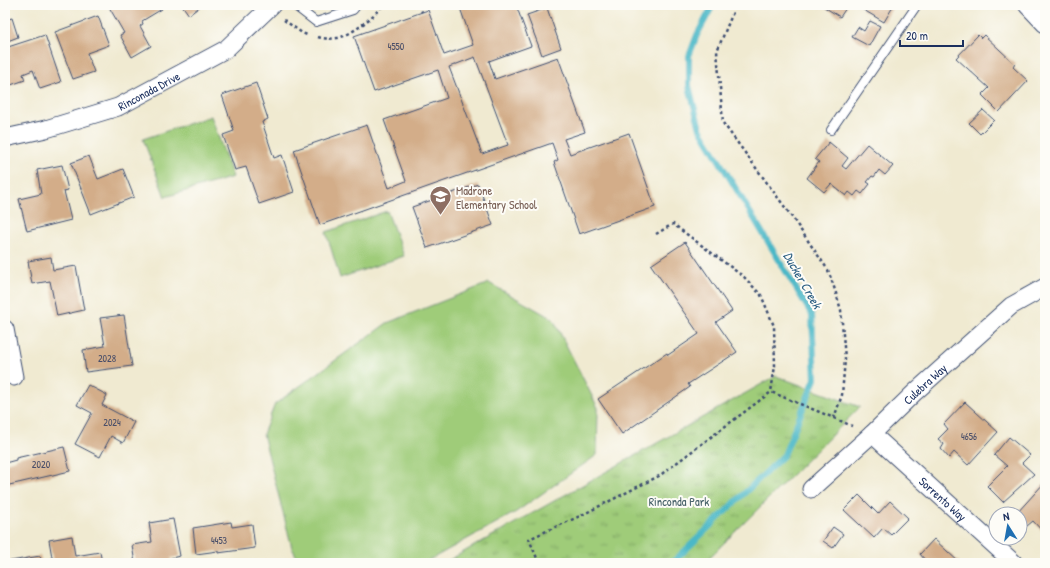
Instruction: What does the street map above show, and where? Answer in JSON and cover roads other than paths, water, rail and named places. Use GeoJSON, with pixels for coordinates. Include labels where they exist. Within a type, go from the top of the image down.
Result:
{"type":"FeatureCollection","features":[{"type":"Feature","properties":{"kind":"street","name":"Rinconada Drive"},"geometry":{"type":"LineString","coordinates":[[5,138],[46,129],[118,107],[226,49],[272,5]]}},
{"type":"Feature","properties":{"kind":"street"},"geometry":{"type":"LineString","coordinates":[[1027,5],[1045,24]]}},
{"type":"Feature","properties":{"kind":"street","name":"Culebra Way"},"geometry":{"type":"LineString","coordinates":[[811,489],[872,434],[914,393],[1011,306],[1045,287]]}},
{"type":"Feature","properties":{"kind":"street"},"geometry":{"type":"LineString","coordinates":[[5,329],[14,377]]}},
{"type":"Feature","properties":{"kind":"street","name":"Sorrento Way"},"geometry":{"type":"LineString","coordinates":[[872,434],[1014,563]]}},
{"type":"Feature","properties":{"kind":"lane"},"geometry":{"type":"LineString","coordinates":[[294,5],[316,22],[353,10],[357,5]]}},
{"type":"Feature","properties":{"kind":"lane"},"geometry":{"type":"LineString","coordinates":[[831,130],[917,5]]}},
{"type":"Feature","properties":{"kind":"waterway","name":"Ducker Creek"},"geometry":{"type":"LineString","coordinates":[[672,563],[784,455],[815,379],[812,315],[700,129],[689,86],[689,56],[697,35],[713,5]]}},
{"type":"Feature","properties":{"kind":"place","name":"Madrone Elementary School"},"geometry":{"type":"Point","coordinates":[440,216]}},
{"type":"Feature","properties":{"kind":"park label","name":"Rinconda Park"},"geometry":{"type":"Point","coordinates":[679,501]}}]}
